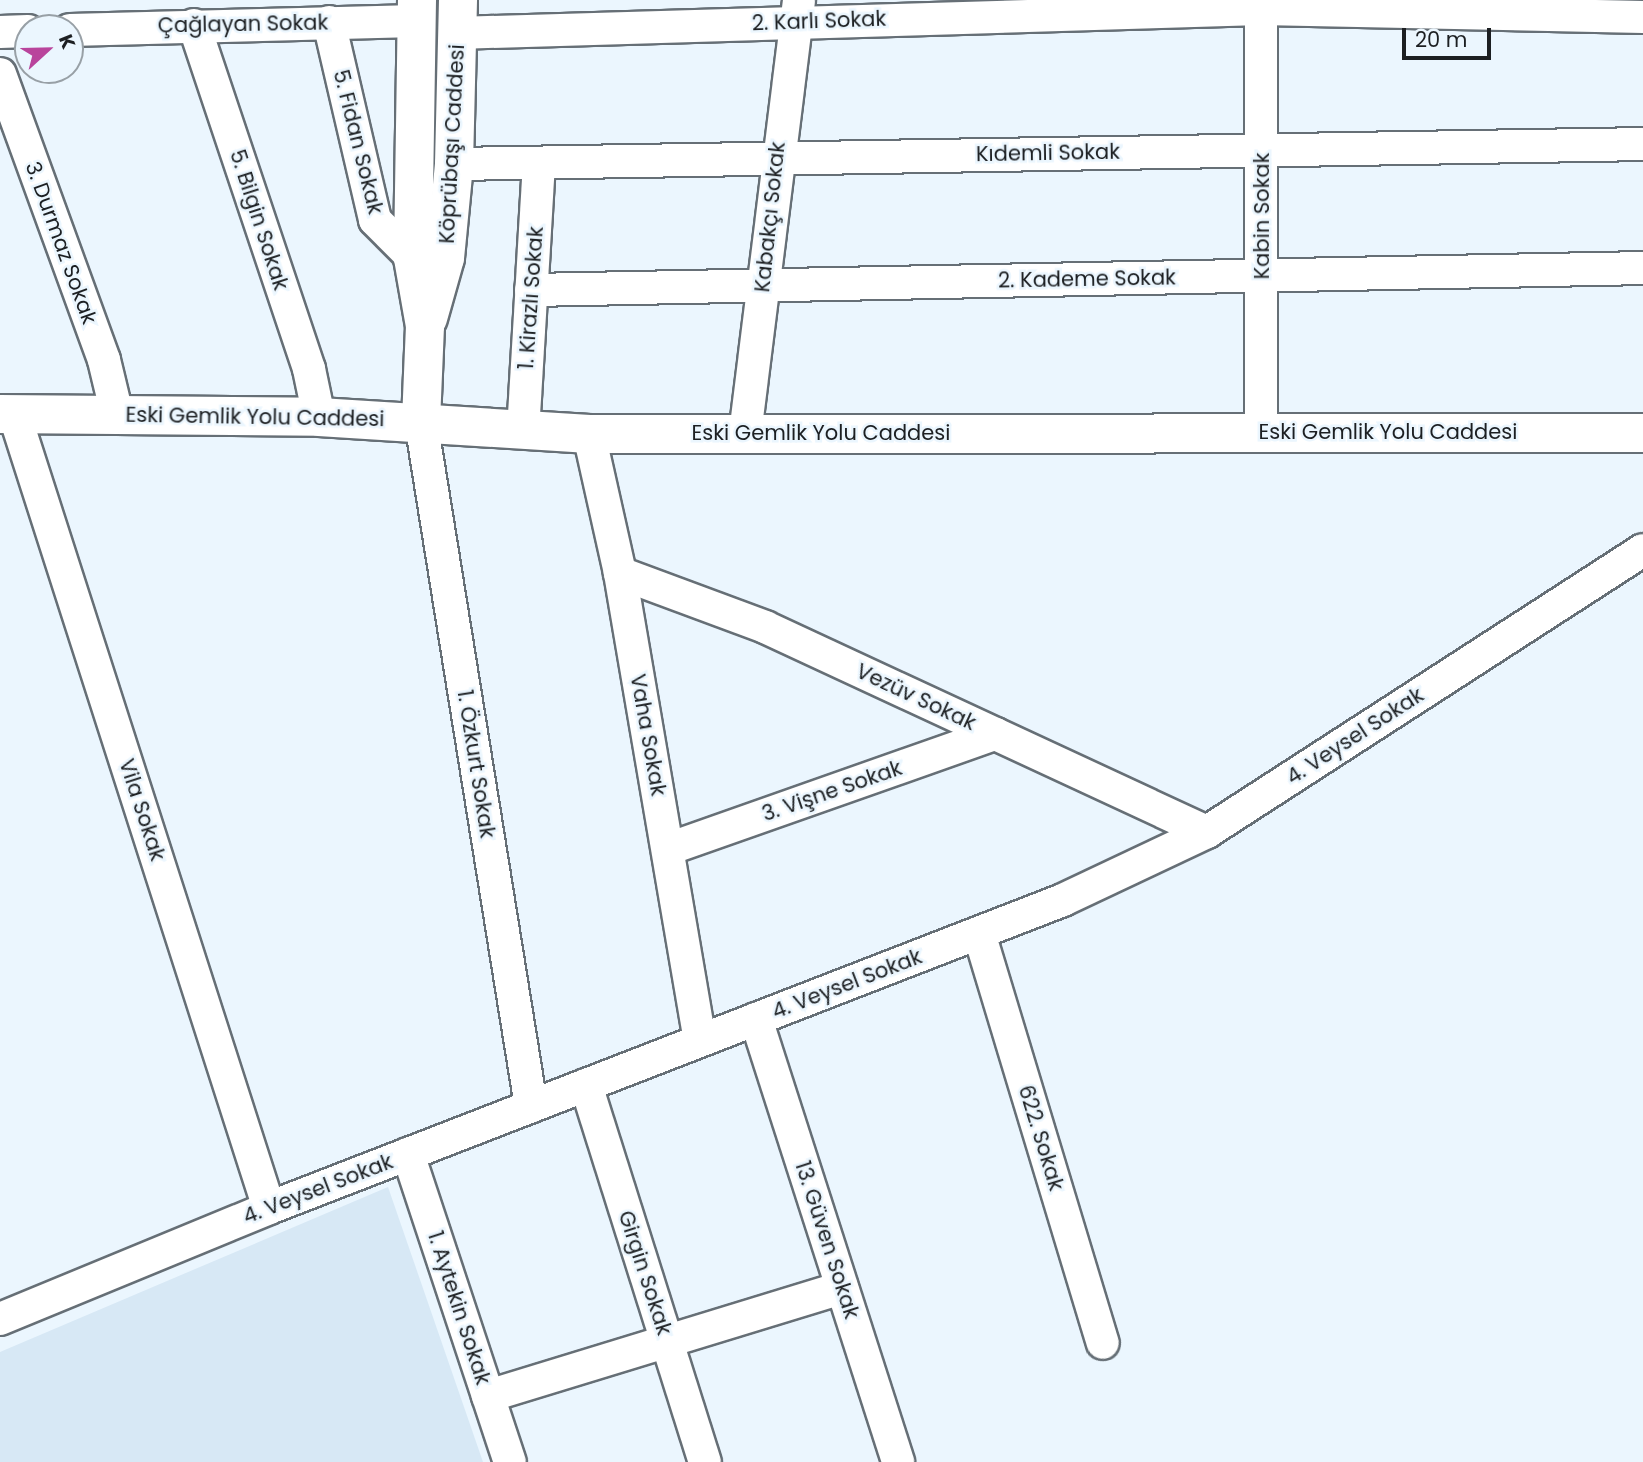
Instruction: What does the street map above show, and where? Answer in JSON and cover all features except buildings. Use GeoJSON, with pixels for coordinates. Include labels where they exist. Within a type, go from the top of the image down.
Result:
{"type":"FeatureCollection","features":[{"type":"Feature","properties":{"kind":"main road","name":"Köprübaşı Caddesi"},"geometry":{"type":"LineString","coordinates":[[416,10],[429,258],[421,422]]}},
{"type":"Feature","properties":{"kind":"main road","name":"Köprübaşı Caddesi"},"geometry":{"type":"LineString","coordinates":[[429,258],[454,164],[458,16]]}},
{"type":"Feature","properties":{"kind":"main road","name":"Eski Gemlik Yolu Caddesi"},"geometry":{"type":"LineString","coordinates":[[7,413],[319,417],[421,422],[523,432],[589,434],[1261,431],[1643,433]]}},
{"type":"Feature","properties":{"kind":"street","name":"2. Karlı Sokak"},"geometry":{"type":"LineString","coordinates":[[458,16],[1261,5],[1643,17]]}},
{"type":"Feature","properties":{"kind":"street","name":"Kabin Sokak"},"geometry":{"type":"LineString","coordinates":[[1261,5],[1261,431]]}},
{"type":"Feature","properties":{"kind":"street","name":"Çağlayan Sokak"},"geometry":{"type":"LineString","coordinates":[[84,29],[329,22],[416,10]]}},
{"type":"Feature","properties":{"kind":"street","name":"Kabakçı Sokak"},"geometry":{"type":"LineString","coordinates":[[745,434],[776,160],[797,11]]}},
{"type":"Feature","properties":{"kind":"street","name":"5. Fidan Sokak"},"geometry":{"type":"LineString","coordinates":[[329,22],[375,220],[429,258]]}},
{"type":"Feature","properties":{"kind":"street","name":"5. Bilgin Sokak"},"geometry":{"type":"LineString","coordinates":[[194,25],[309,369],[319,417]]}},
{"type":"Feature","properties":{"kind":"street","name":"3. Durmaz Sokak"},"geometry":{"type":"LineString","coordinates":[[0,74],[103,359],[117,414]]}},
{"type":"Feature","properties":{"kind":"street","name":"Kıdemli Sokak"},"geometry":{"type":"LineString","coordinates":[[454,164],[776,160],[1262,147],[1643,144]]}},
{"type":"Feature","properties":{"kind":"street","name":"1. Kirazlı Sokak"},"geometry":{"type":"LineString","coordinates":[[523,432],[539,164]]}},
{"type":"Feature","properties":{"kind":"street","name":"2. Kademe Sokak"},"geometry":{"type":"LineString","coordinates":[[531,290],[1643,268]]}},
{"type":"Feature","properties":{"kind":"street","name":"Vila Sokak"},"geometry":{"type":"LineString","coordinates":[[7,413],[269,1208]]}},
{"type":"Feature","properties":{"kind":"street","name":"1. Özkurt Sokak"},"geometry":{"type":"LineString","coordinates":[[421,422],[531,1106]]}},
{"type":"Feature","properties":{"kind":"street","name":"Vaha Sokak"},"geometry":{"type":"LineString","coordinates":[[589,434],[620,573],[700,1039]]}},
{"type":"Feature","properties":{"kind":"street","name":"4. Veysel Sokak"},"geometry":{"type":"LineString","coordinates":[[0,1319],[269,1208],[1063,900],[1208,832],[1643,550]]}},
{"type":"Feature","properties":{"kind":"street","name":"Vezüv Sokak"},"geometry":{"type":"LineString","coordinates":[[620,573],[765,627],[1208,832]]}},
{"type":"Feature","properties":{"kind":"street","name":"3. Vişne Sokak"},"geometry":{"type":"LineString","coordinates":[[668,849],[995,734]]}},
{"type":"Feature","properties":{"kind":"street","name":"622. Sokak"},"geometry":{"type":"LineString","coordinates":[[979,933],[1103,1343]]}},
{"type":"Feature","properties":{"kind":"street","name":"13. Güven Sokak"},"geometry":{"type":"LineString","coordinates":[[756,1019],[898,1462]]}},
{"type":"Feature","properties":{"kind":"street","name":"Girgin Sokak"},"geometry":{"type":"LineString","coordinates":[[586,1085],[705,1462]]}},
{"type":"Feature","properties":{"kind":"street","name":"1. Aytekin Sokak"},"geometry":{"type":"LineString","coordinates":[[408,1154],[510,1462]]}},
{"type":"Feature","properties":{"kind":"street"},"geometry":{"type":"LineString","coordinates":[[488,1396],[842,1288]]}},
{"type":"Feature","properties":{"kind":"shaded area"},"geometry":{"type":"Polygon","coordinates":[[[388,1187],[483,1462],[0,1462],[0,1352],[388,1187]]]}}]}
